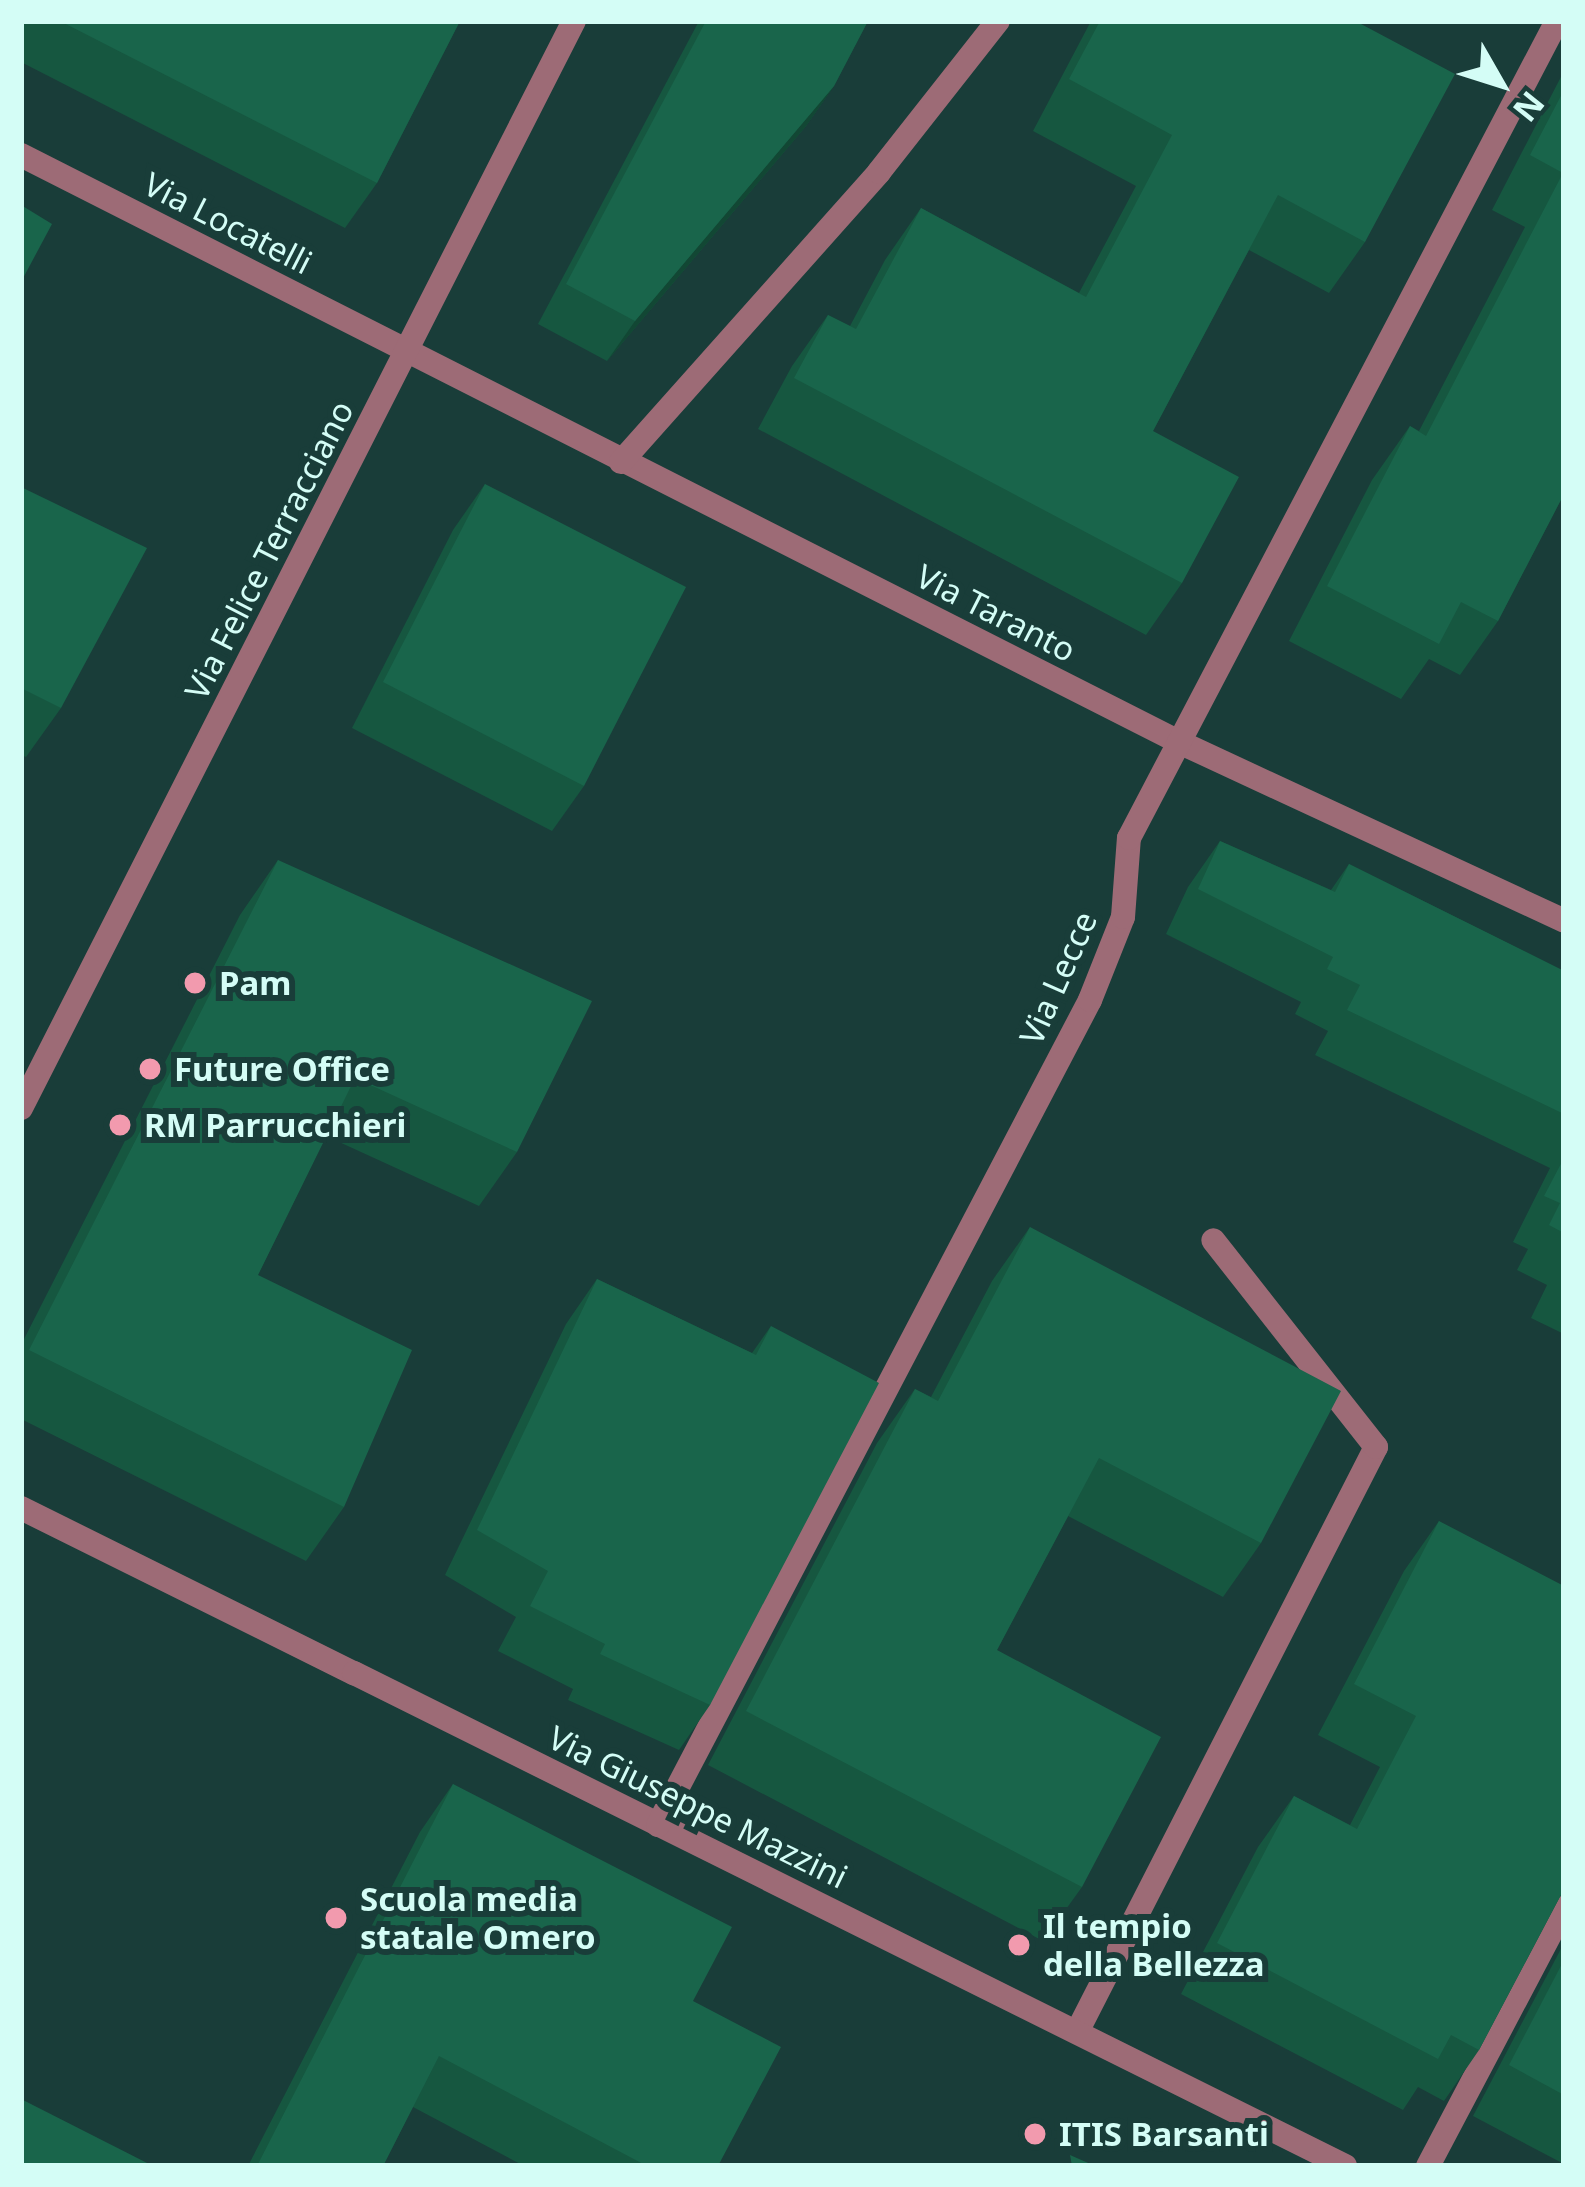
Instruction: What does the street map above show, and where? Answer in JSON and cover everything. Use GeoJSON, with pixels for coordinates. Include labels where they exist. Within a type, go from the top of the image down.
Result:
{"type":"FeatureCollection","features":[{"type":"Feature","properties":{"kind":"street","name":"Via Felice Terracciano"},"geometry":{"type":"LineString","coordinates":[[21,1108],[574,21]]}},
{"type":"Feature","properties":{"kind":"street"},"geometry":{"type":"LineString","coordinates":[[621,461],[879,172],[998,21]]}},
{"type":"Feature","properties":{"kind":"street","name":"Via Lecce"},"geometry":{"type":"LineString","coordinates":[[658,1825],[1090,1000],[1123,916],[1129,838],[1557,21]]}},
{"type":"Feature","properties":{"kind":"street","name":"Via Locatelli"},"geometry":{"type":"LineString","coordinates":[[21,155],[406,350]]}},
{"type":"Feature","properties":{"kind":"street","name":"Via Taranto"},"geometry":{"type":"LineString","coordinates":[[406,350],[1179,742],[1564,921]]}},
{"type":"Feature","properties":{"kind":"street"},"geometry":{"type":"LineString","coordinates":[[1078,2032],[1376,1447],[1213,1240]]}},
{"type":"Feature","properties":{"kind":"street","name":"Via Giuseppe Mazzini"},"geometry":{"type":"LineString","coordinates":[[21,1508],[1345,2166]]}},
{"type":"Feature","properties":{"kind":"street"},"geometry":{"type":"LineString","coordinates":[[1428,2166],[1564,1908]]}},
{"type":"Feature","properties":{"kind":"building"},"geometry":{"type":"Polygon","coordinates":[[[60,21],[460,21],[377,183],[60,21]]]}},
{"type":"Feature","properties":{"kind":"building"},"geometry":{"type":"Polygon","coordinates":[[[706,21],[868,21],[834,86],[635,321],[566,284],[706,21]]]}},
{"type":"Feature","properties":{"kind":"building"},"geometry":{"type":"Polygon","coordinates":[[[1100,21],[1363,21],[1361,24],[1455,74],[1365,242],[1278,195],[1153,431],[1239,477],[1182,583],[794,378],[828,315],[856,329],[921,208],[1086,297],[1172,135],[1069,79],[1100,21]]]}},
{"type":"Feature","properties":{"kind":"building"},"geometry":{"type":"Polygon","coordinates":[[[1564,90],[1564,494],[1498,621],[1461,602],[1439,644],[1327,586],[1410,426],[1426,436],[1563,173],[1530,155],[1564,90]]]}},
{"type":"Feature","properties":{"kind":"building"},"geometry":{"type":"Polygon","coordinates":[[[21,205],[52,224],[21,282],[21,205]]]}},
{"type":"Feature","properties":{"kind":"building"},"geometry":{"type":"Polygon","coordinates":[[[485,484],[686,587],[584,786],[383,682],[485,484]]]}},
{"type":"Feature","properties":{"kind":"building"},"geometry":{"type":"Polygon","coordinates":[[[21,487],[147,548],[61,708],[21,688],[21,487]]]}},
{"type":"Feature","properties":{"kind":"building"},"geometry":{"type":"Polygon","coordinates":[[[1220,841],[1335,892],[1349,864],[1564,971],[1564,1114],[1347,1010],[1360,985],[1327,969],[1333,957],[1198,889],[1220,841]]]}},
{"type":"Feature","properties":{"kind":"building"},"geometry":{"type":"Polygon","coordinates":[[[278,860],[592,1001],[517,1152],[355,1078],[258,1275],[412,1350],[344,1507],[29,1350],[278,860]]]}},
{"type":"Feature","properties":{"kind":"building"},"geometry":{"type":"Polygon","coordinates":[[[1564,1158],[1564,1233],[1549,1225],[1560,1203],[1544,1196],[1564,1158]]]}},
{"type":"Feature","properties":{"kind":"building"},"geometry":{"type":"Polygon","coordinates":[[[1030,1227],[1341,1391],[1261,1543],[1099,1458],[997,1650],[1161,1737],[1082,1887],[746,1711],[915,1389],[938,1401],[1030,1227]]]}},
{"type":"Feature","properties":{"kind":"building"},"geometry":{"type":"Polygon","coordinates":[[[597,1279],[756,1355],[771,1326],[879,1383],[710,1705],[600,1654],[605,1644],[530,1606],[548,1571],[477,1530],[597,1279]]]}},
{"type":"Feature","properties":{"kind":"building"},"geometry":{"type":"Polygon","coordinates":[[[1439,1521],[1564,1586],[1564,1889],[1479,2050],[1451,2035],[1438,2059],[1217,1943],[1294,1796],[1357,1829],[1416,1716],[1354,1684],[1439,1521]]]}},
{"type":"Feature","properties":{"kind":"building"},"geometry":{"type":"Polygon","coordinates":[[[453,1784],[732,1927],[693,2001],[781,2047],[718,2166],[647,2166],[439,2056],[383,2166],[257,2166],[453,1784]]]}},
{"type":"Feature","properties":{"kind":"building"},"geometry":{"type":"Polygon","coordinates":[[[1564,1960],[1564,2095],[1509,2065],[1564,1960]]]}},
{"type":"Feature","properties":{"kind":"building"},"geometry":{"type":"Polygon","coordinates":[[[21,2099],[153,2166],[21,2166],[21,2099]]]}},
{"type":"Feature","properties":{"kind":"building"},"geometry":{"type":"Polygon","coordinates":[[[1070,2155],[1095,2166],[1072,2166],[1070,2155]]]}},
{"type":"Feature","properties":{"kind":"place","name":"Pam"},"geometry":{"type":"Point","coordinates":[195,983]}},
{"type":"Feature","properties":{"kind":"place","name":"Future Office"},"geometry":{"type":"Point","coordinates":[150,1069]}},
{"type":"Feature","properties":{"kind":"place","name":"RM Parrucchieri"},"geometry":{"type":"Point","coordinates":[120,1125]}},
{"type":"Feature","properties":{"kind":"place","name":"Scuola media statale Omero"},"geometry":{"type":"Point","coordinates":[336,1918]}},
{"type":"Feature","properties":{"kind":"place","name":"Il tempio della Bellezza"},"geometry":{"type":"Point","coordinates":[1019,1945]}},
{"type":"Feature","properties":{"kind":"place","name":"ITIS Barsanti"},"geometry":{"type":"Point","coordinates":[1035,2134]}}]}
